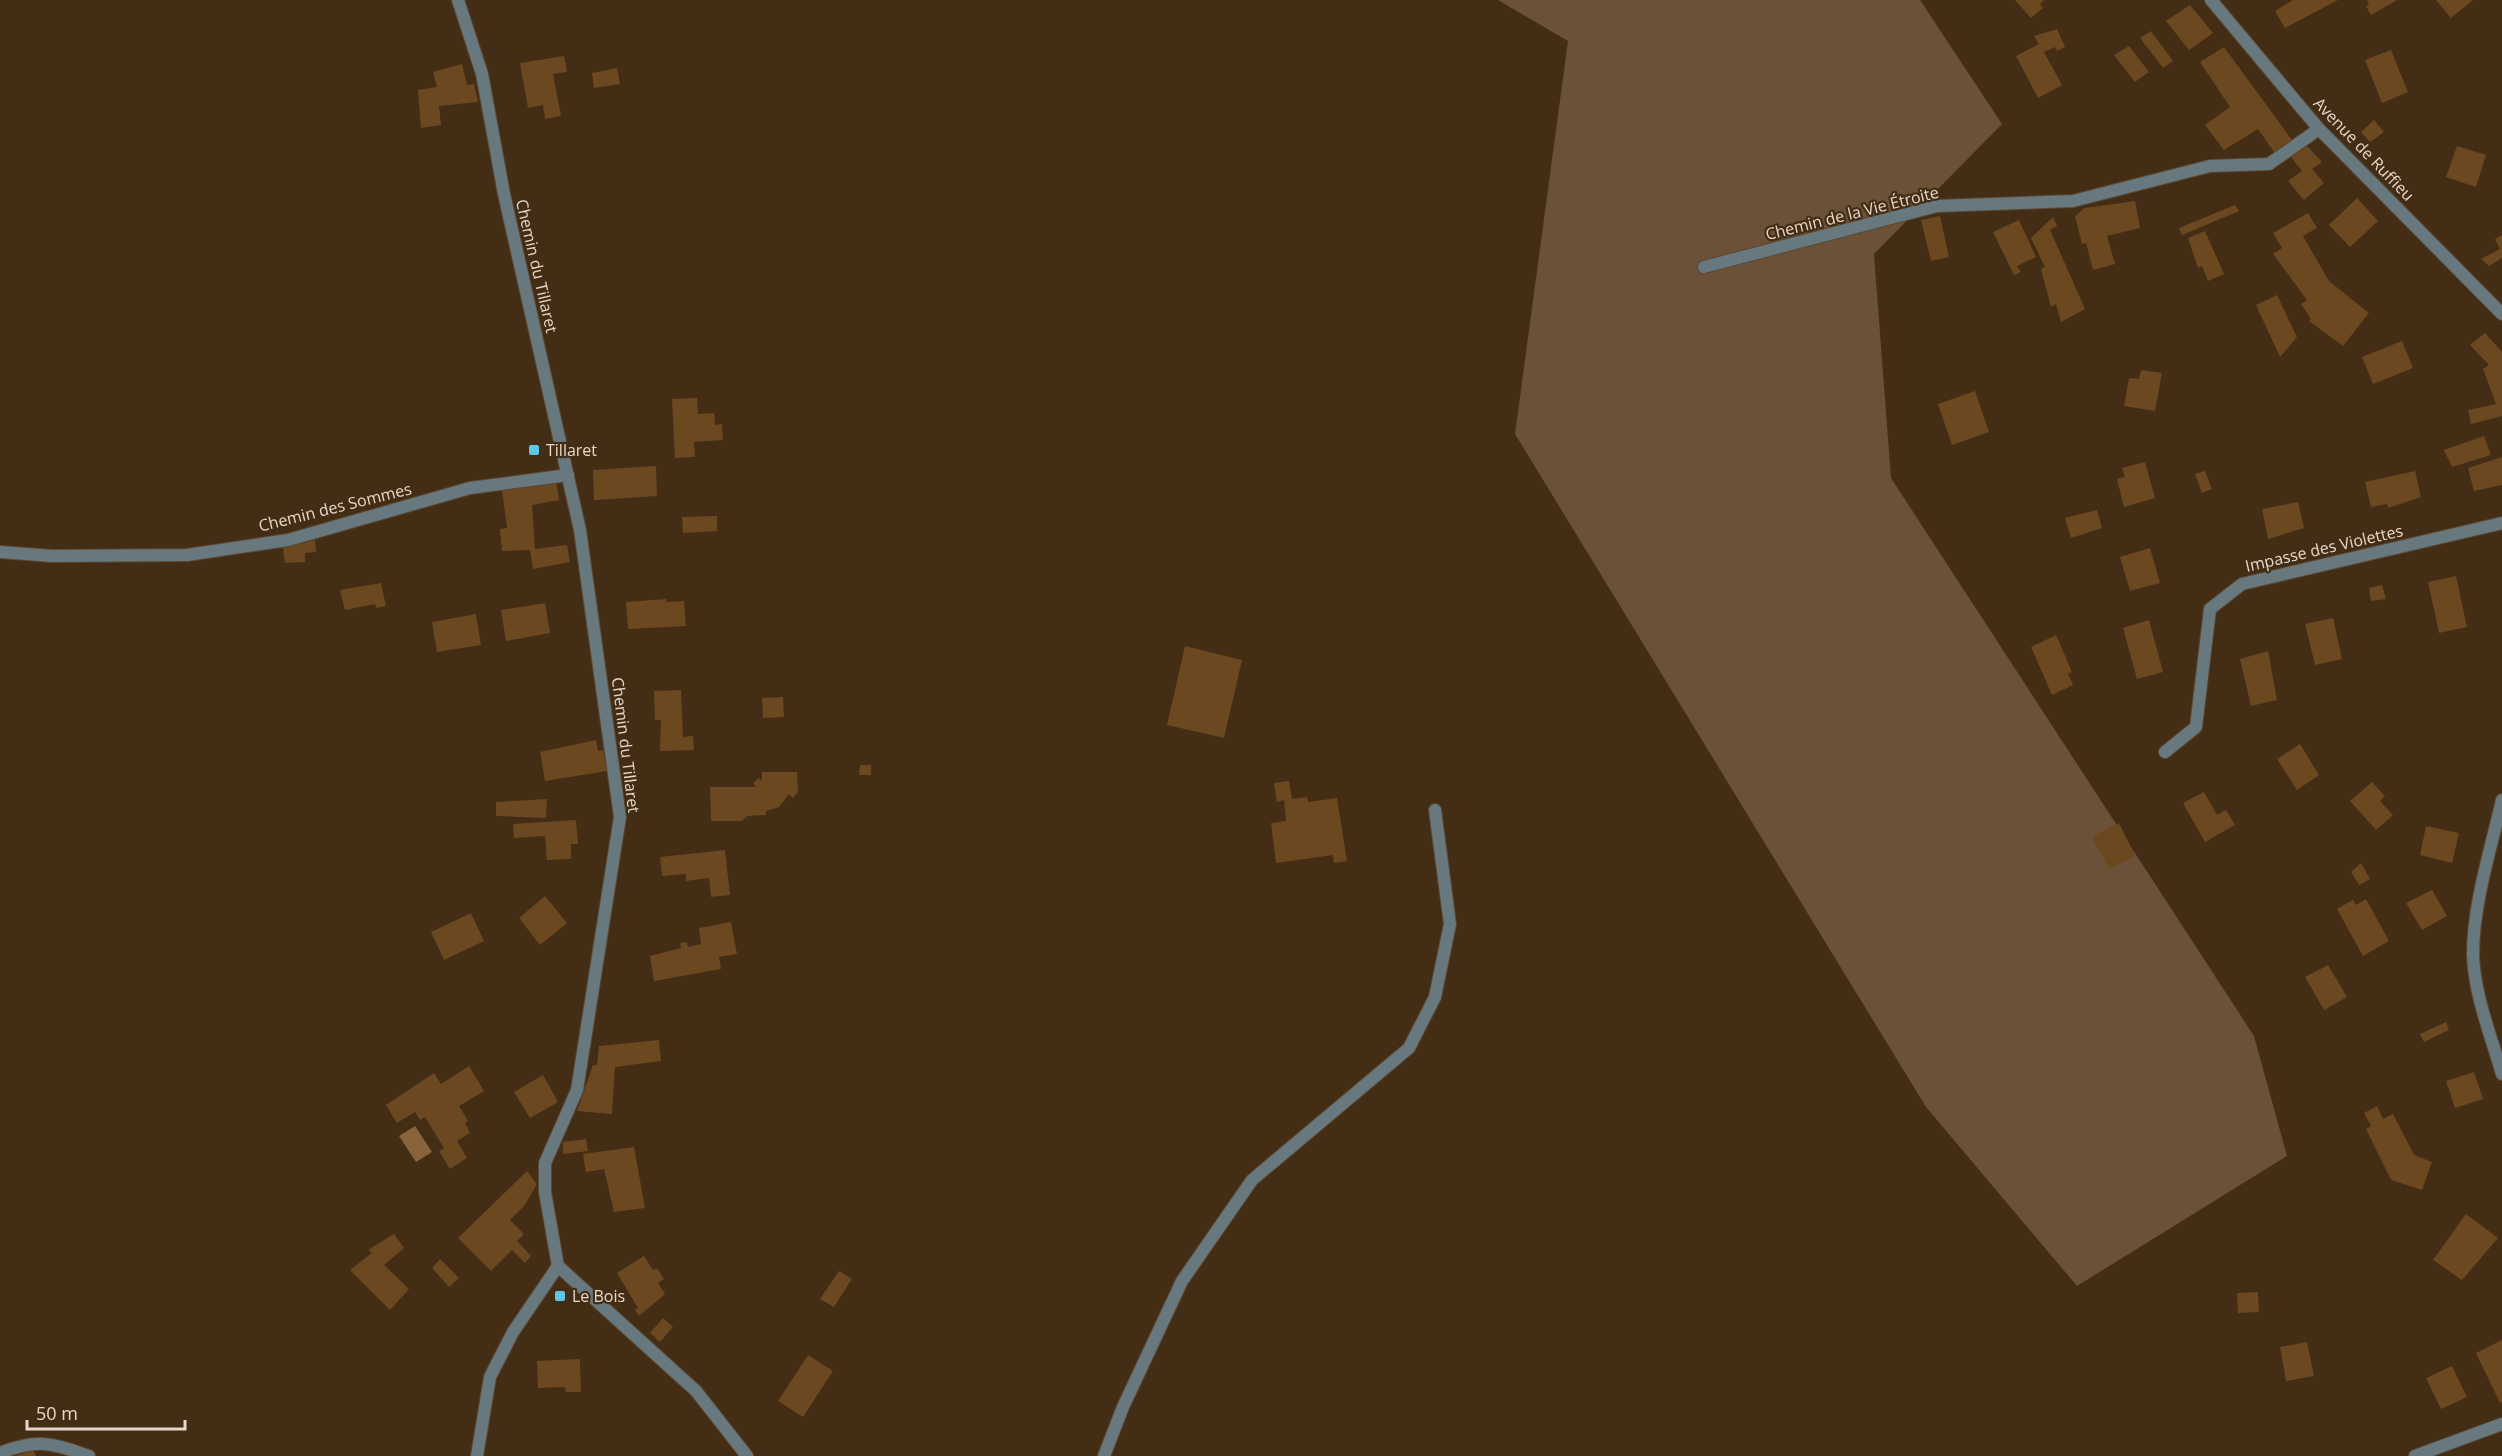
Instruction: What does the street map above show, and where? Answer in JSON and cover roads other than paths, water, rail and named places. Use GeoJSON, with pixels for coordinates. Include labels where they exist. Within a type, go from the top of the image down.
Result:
{"type":"FeatureCollection","features":[{"type":"Feature","properties":{"kind":"street","name":"Chemin du Tillaret"},"geometry":{"type":"LineString","coordinates":[[458,0],[482,74],[504,194],[580,530],[620,817],[577,1090],[545,1163],[545,1192],[558,1266]]}},
{"type":"Feature","properties":{"kind":"street","name":"Avenue de Ruffieu"},"geometry":{"type":"LineString","coordinates":[[2211,0],[2319,129],[2502,314]]}},
{"type":"Feature","properties":{"kind":"street","name":"Chemin de la Vie Étroite"},"geometry":{"type":"LineString","coordinates":[[1704,267],[1936,206],[2073,201],[2210,166],[2269,164],[2319,129]]}},
{"type":"Feature","properties":{"kind":"street","name":"Chemin des Sommes"},"geometry":{"type":"LineString","coordinates":[[0,552],[52,556],[187,555],[288,540],[470,488],[568,474]]}},
{"type":"Feature","properties":{"kind":"street","name":"Impasse des Violettes"},"geometry":{"type":"LineString","coordinates":[[2164,752],[2196,727],[2210,609],[2242,584],[2502,523]]}},
{"type":"Feature","properties":{"kind":"street"},"geometry":{"type":"LineString","coordinates":[[2502,800],[2476,921],[2473,955],[2479,992],[2502,1074]]}},
{"type":"Feature","properties":{"kind":"street"},"geometry":{"type":"LineString","coordinates":[[1104,1456],[1123,1407],[1182,1281],[1252,1180],[1409,1048],[1435,997],[1450,924],[1435,810]]}},
{"type":"Feature","properties":{"kind":"street"},"geometry":{"type":"LineString","coordinates":[[477,1456],[490,1377],[513,1332],[558,1266],[696,1391],[747,1456]]}},
{"type":"Feature","properties":{"kind":"street"},"geometry":{"type":"LineString","coordinates":[[2415,1456],[2502,1424]]}},
{"type":"Feature","properties":{"kind":"street"},"geometry":{"type":"LineString","coordinates":[[0,1453],[21,1445],[51,1442],[89,1456]]}},
{"type":"Feature","properties":{"kind":"place","name":"Tillaret"},"geometry":{"type":"Point","coordinates":[534,450]}},
{"type":"Feature","properties":{"kind":"place","name":"Le Bois"},"geometry":{"type":"Point","coordinates":[560,1296]}}]}
